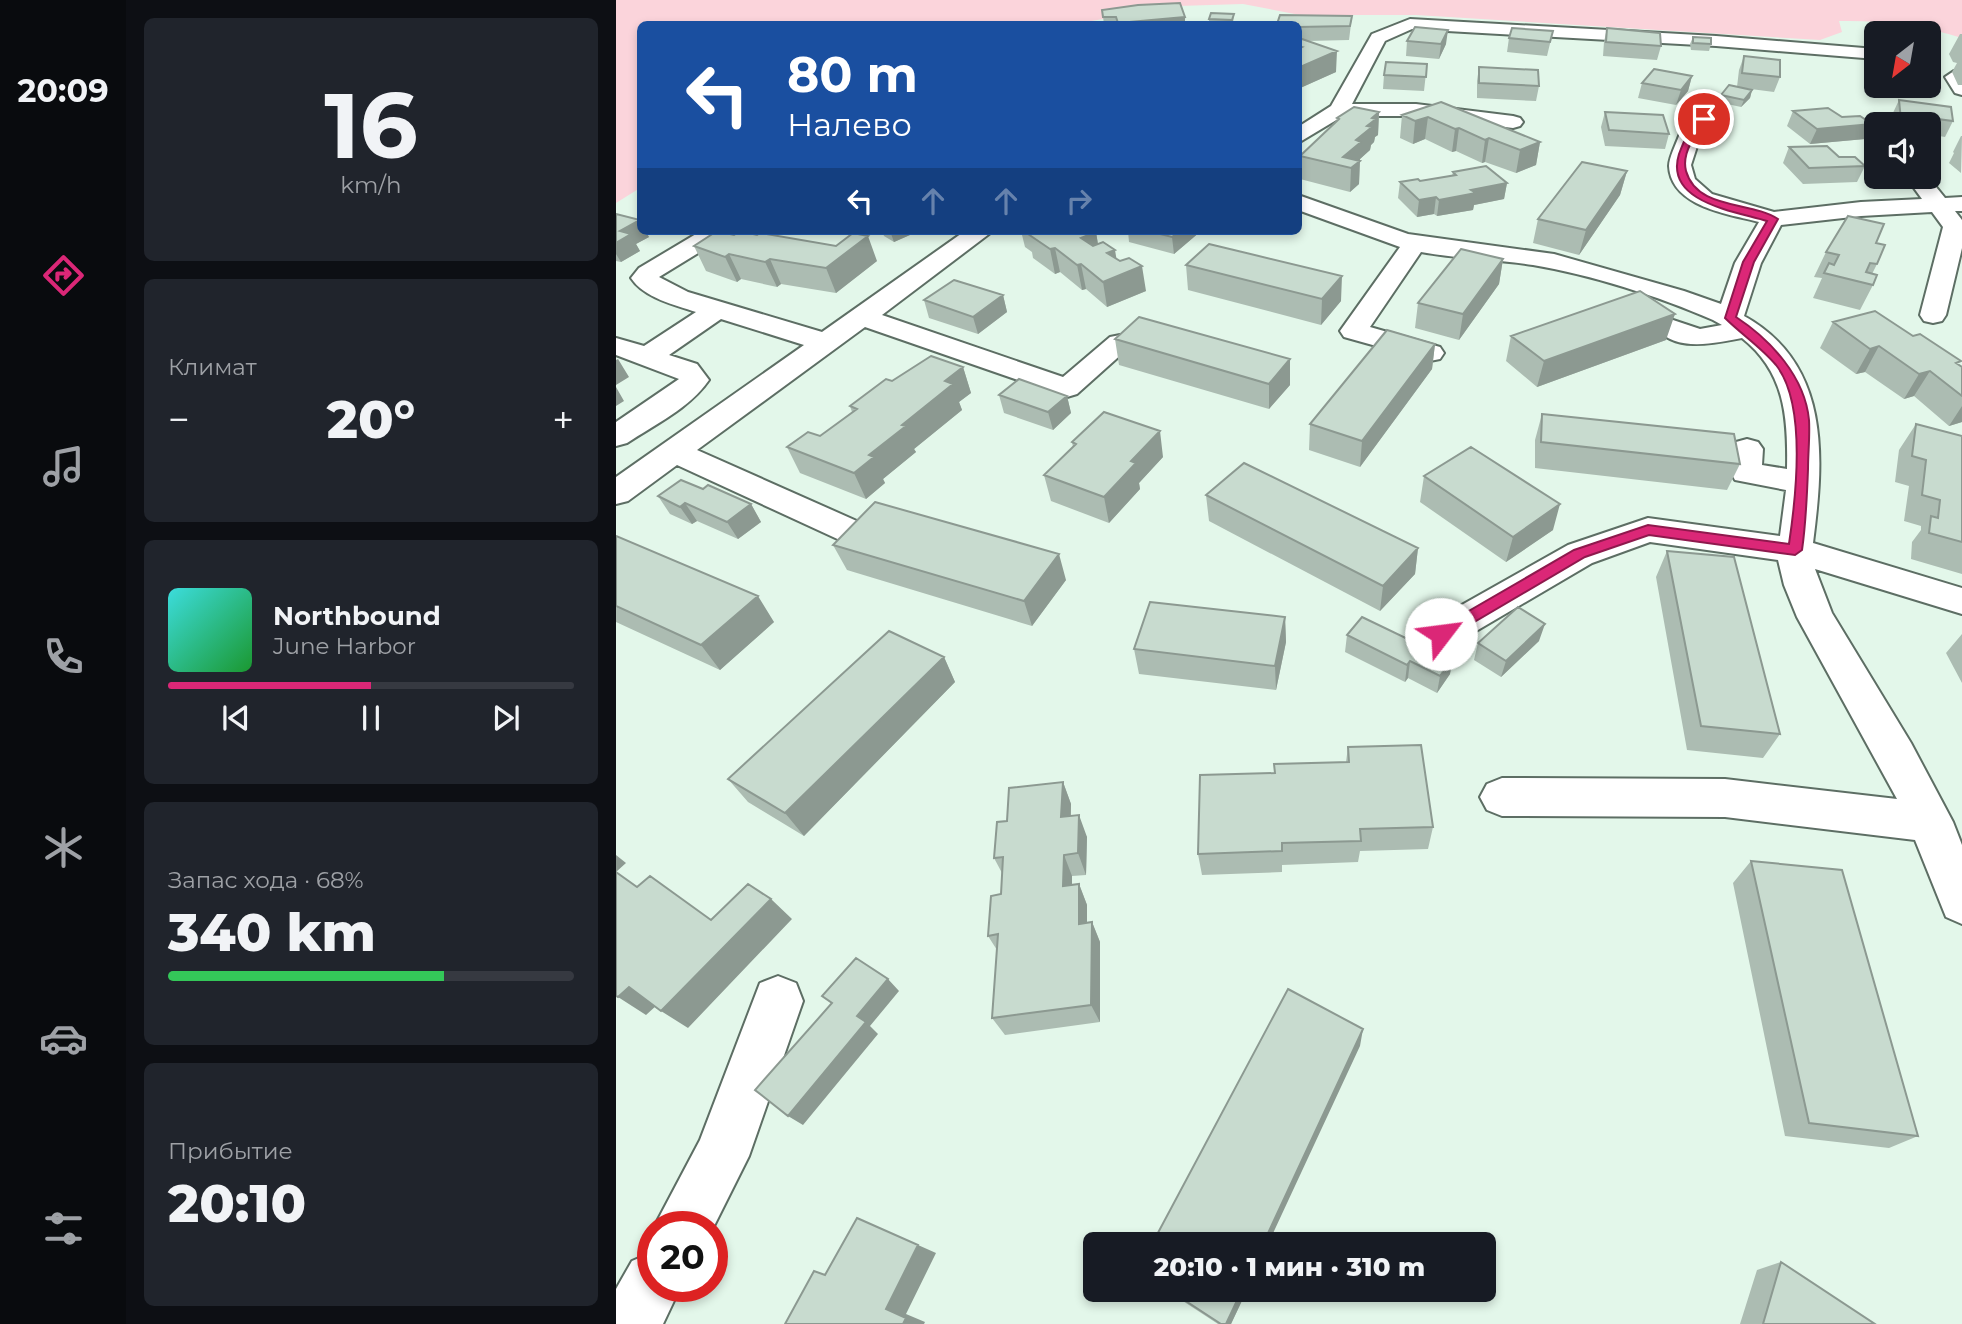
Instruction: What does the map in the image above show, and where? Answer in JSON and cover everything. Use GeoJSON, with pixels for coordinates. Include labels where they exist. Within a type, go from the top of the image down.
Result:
{"type":"FeatureCollection","features":[{"type":"Feature","properties":{"kind":"street"},"geometry":{"type":"LineString","coordinates":[[1302,134],[1339,110],[1378,38],[1410,24],[1716,41],[1864,53]]}},
{"type":"Feature","properties":{"kind":"street"},"geometry":{"type":"LineString","coordinates":[[1718,106],[1691,132],[1680,165],[1685,182],[1704,199],[1773,219],[1962,204]]}},
{"type":"Feature","properties":{"kind":"street"},"geometry":{"type":"LineString","coordinates":[[1339,110],[1417,119],[1513,122]]}},
{"type":"Feature","properties":{"kind":"street"},"geometry":{"type":"LineString","coordinates":[[1926,189],[1955,227],[1933,315]]}},
{"type":"Feature","properties":{"kind":"street"},"geometry":{"type":"LineString","coordinates":[[1302,203],[1415,243],[1531,257],[1576,267],[1706,306],[1739,323],[1783,366],[1796,391],[1803,420],[1795,550],[1797,571],[1815,617],[1931,822],[1962,902]]}},
{"type":"Feature","properties":{"kind":"street"},"geometry":{"type":"LineString","coordinates":[[1739,323],[1748,262],[1773,219]]}},
{"type":"Feature","properties":{"kind":"street"},"geometry":{"type":"LineString","coordinates":[[712,235],[644,278],[646,281],[678,298],[825,342]]}},
{"type":"Feature","properties":{"kind":"street"},"geometry":{"type":"LineString","coordinates":[[616,493],[976,235]]}},
{"type":"Feature","properties":{"kind":"street"},"geometry":{"type":"LineString","coordinates":[[1415,243],[1354,331],[1430,353]]}},
{"type":"Feature","properties":{"kind":"street"},"geometry":{"type":"LineString","coordinates":[[647,356],[717,310]]}},
{"type":"Feature","properties":{"kind":"street"},"geometry":{"type":"LineString","coordinates":[[863,317],[1067,388],[1120,343]]}},
{"type":"Feature","properties":{"kind":"street"},"geometry":{"type":"LineString","coordinates":[[1670,327],[1698,338],[1739,323]]}},
{"type":"Feature","properties":{"kind":"street"},"geometry":{"type":"LineString","coordinates":[[616,346],[687,370],[695,380],[679,395],[616,436]]}},
{"type":"Feature","properties":{"kind":"street"},"geometry":{"type":"LineString","coordinates":[[1747,449],[1746,472],[1801,482]]}},
{"type":"Feature","properties":{"kind":"street"},"geometry":{"type":"LineString","coordinates":[[674,452],[856,534]]}},
{"type":"Feature","properties":{"kind":"street"},"geometry":{"type":"LineString","coordinates":[[1441,634],[1580,554],[1648,530],[1795,550],[1962,601]]}},
{"type":"Feature","properties":{"kind":"street"},"geometry":{"type":"LineString","coordinates":[[1503,797],[1725,798],[1931,822]]}},
{"type":"Feature","properties":{"kind":"street"},"geometry":{"type":"LineString","coordinates":[[692,1211],[721,1156],[778,1001]]}},
{"type":"Feature","properties":{"kind":"street"},"geometry":{"type":"LineString","coordinates":[[630,1324],[642,1302]]}},
{"type":"Feature","properties":{"kind":"shaded area"},"geometry":{"type":"Polygon","coordinates":[[[616,0],[1962,0],[1962,38],[1941,32],[1941,21],[1839,21],[1842,32],[1820,40],[1416,15],[1300,15],[1243,4],[1178,6],[1091,21],[637,21],[637,190],[616,203],[616,0]]]}},
{"type":"Feature","properties":{"kind":"building"},"geometry":{"type":"Polygon","coordinates":[[[1180,3],[1185,17],[1117,21],[1116,17],[1103,17],[1102,10],[1180,3]]]}},
{"type":"Feature","properties":{"kind":"building"},"geometry":{"type":"Polygon","coordinates":[[[1211,13],[1234,14],[1232,20],[1209,19],[1211,13]]]}},
{"type":"Feature","properties":{"kind":"building"},"geometry":{"type":"Polygon","coordinates":[[[1280,15],[1352,16],[1350,26],[1302,27],[1302,21],[1278,21],[1280,15]]]}},
{"type":"Feature","properties":{"kind":"building"},"geometry":{"type":"Polygon","coordinates":[[[1415,27],[1448,30],[1441,44],[1407,41],[1415,27]]]}},
{"type":"Feature","properties":{"kind":"building"},"geometry":{"type":"Polygon","coordinates":[[[1512,28],[1553,31],[1550,42],[1509,38],[1512,28]]]}},
{"type":"Feature","properties":{"kind":"building"},"geometry":{"type":"Polygon","coordinates":[[[1607,28],[1660,33],[1661,46],[1606,42],[1607,28]]]}},
{"type":"Feature","properties":{"kind":"building"},"geometry":{"type":"Polygon","coordinates":[[[1693,37],[1711,38],[1711,44],[1693,43],[1693,37]]]}},
{"type":"Feature","properties":{"kind":"building"},"geometry":{"type":"Polygon","coordinates":[[[1302,39],[1337,51],[1302,66],[1302,39]]]}},
{"type":"Feature","properties":{"kind":"building"},"geometry":{"type":"Polygon","coordinates":[[[1744,56],[1780,60],[1780,77],[1742,73],[1744,56]]]}},
{"type":"Feature","properties":{"kind":"building"},"geometry":{"type":"Polygon","coordinates":[[[1386,62],[1427,64],[1426,77],[1384,75],[1386,62]]]}},
{"type":"Feature","properties":{"kind":"building"},"geometry":{"type":"Polygon","coordinates":[[[1479,67],[1538,70],[1539,86],[1479,83],[1479,67]]]}},
{"type":"Feature","properties":{"kind":"building"},"geometry":{"type":"Polygon","coordinates":[[[1654,69],[1692,76],[1681,90],[1642,83],[1654,69]]]}},
{"type":"Feature","properties":{"kind":"building"},"geometry":{"type":"Polygon","coordinates":[[[1729,85],[1752,90],[1744,100],[1721,95],[1729,85]]]}},
{"type":"Feature","properties":{"kind":"building"},"geometry":{"type":"Polygon","coordinates":[[[1899,100],[1951,107],[1953,121],[1941,119],[1941,112],[1900,112],[1899,100]]]}},
{"type":"Feature","properties":{"kind":"building"},"geometry":{"type":"Polygon","coordinates":[[[1441,102],[1540,142],[1520,150],[1489,138],[1485,140],[1428,117],[1415,121],[1402,115],[1441,102]]]}},
{"type":"Feature","properties":{"kind":"building"},"geometry":{"type":"Polygon","coordinates":[[[1354,107],[1379,112],[1372,118],[1376,119],[1367,126],[1372,127],[1356,140],[1361,142],[1343,157],[1360,161],[1351,168],[1302,156],[1339,119],[1337,118],[1354,107]]]}},
{"type":"Feature","properties":{"kind":"building"},"geometry":{"type":"Polygon","coordinates":[[[1828,108],[1842,117],[1860,116],[1864,119],[1864,125],[1817,129],[1793,111],[1828,108]]]}},
{"type":"Feature","properties":{"kind":"building"},"geometry":{"type":"Polygon","coordinates":[[[1605,112],[1663,115],[1669,134],[1609,130],[1605,112]]]}},
{"type":"Feature","properties":{"kind":"building"},"geometry":{"type":"Polygon","coordinates":[[[1827,146],[1839,157],[1855,157],[1864,166],[1809,168],[1789,147],[1827,146]]]}},
{"type":"Feature","properties":{"kind":"building"},"geometry":{"type":"Polygon","coordinates":[[[1582,162],[1627,171],[1586,230],[1538,219],[1582,162]]]}},
{"type":"Feature","properties":{"kind":"building"},"geometry":{"type":"Polygon","coordinates":[[[1486,166],[1507,183],[1471,190],[1476,193],[1439,200],[1436,197],[1419,200],[1400,182],[1456,175],[1453,172],[1486,166]]]}},
{"type":"Feature","properties":{"kind":"building"},"geometry":{"type":"Polygon","coordinates":[[[616,214],[637,219],[620,231],[631,234],[616,243],[616,214]]]}},
{"type":"Feature","properties":{"kind":"building"},"geometry":{"type":"Polygon","coordinates":[[[1848,216],[1884,224],[1876,243],[1885,245],[1877,264],[1870,263],[1866,272],[1877,275],[1873,285],[1824,273],[1829,263],[1834,265],[1839,255],[1826,252],[1848,216]]]}},
{"type":"Feature","properties":{"kind":"building"},"geometry":{"type":"Polygon","coordinates":[[[711,235],[772,235],[836,246],[850,235],[868,236],[826,268],[770,259],[765,262],[729,254],[725,257],[694,246],[711,235]]]}},
{"type":"Feature","properties":{"kind":"building"},"geometry":{"type":"Polygon","coordinates":[[[1029,235],[1088,235],[1081,238],[1093,246],[1103,242],[1115,250],[1107,253],[1120,261],[1129,258],[1142,266],[1103,282],[1081,264],[1077,265],[1055,248],[1050,249],[1029,235]]]}},
{"type":"Feature","properties":{"kind":"building"},"geometry":{"type":"Polygon","coordinates":[[[1209,244],[1342,276],[1322,299],[1186,265],[1209,244]]]}},
{"type":"Feature","properties":{"kind":"building"},"geometry":{"type":"Polygon","coordinates":[[[1461,249],[1503,259],[1463,314],[1418,303],[1461,249]]]}},
{"type":"Feature","properties":{"kind":"building"},"geometry":{"type":"Polygon","coordinates":[[[954,280],[1003,295],[973,317],[924,300],[954,280]]]}},
{"type":"Feature","properties":{"kind":"building"},"geometry":{"type":"Polygon","coordinates":[[[1640,291],[1675,314],[1544,361],[1511,336],[1640,291]]]}},
{"type":"Feature","properties":{"kind":"building"},"geometry":{"type":"Polygon","coordinates":[[[1875,311],[1913,336],[1920,334],[1961,361],[1956,363],[1962,367],[1962,396],[1930,371],[1919,374],[1879,346],[1870,349],[1833,322],[1875,311]]]}},
{"type":"Feature","properties":{"kind":"building"},"geometry":{"type":"Polygon","coordinates":[[[1139,317],[1290,359],[1269,384],[1115,339],[1139,317]]]}},
{"type":"Feature","properties":{"kind":"building"},"geometry":{"type":"Polygon","coordinates":[[[1387,330],[1435,344],[1362,441],[1310,424],[1387,330]]]}},
{"type":"Feature","properties":{"kind":"building"},"geometry":{"type":"Polygon","coordinates":[[[931,356],[963,367],[945,381],[953,384],[902,425],[906,426],[869,455],[874,457],[854,473],[787,447],[808,432],[820,436],[857,409],[850,406],[886,379],[892,381],[931,356]]]}},
{"type":"Feature","properties":{"kind":"building"},"geometry":{"type":"Polygon","coordinates":[[[1019,379],[1067,396],[1048,412],[999,395],[1019,379]]]}},
{"type":"Feature","properties":{"kind":"building"},"geometry":{"type":"Polygon","coordinates":[[[1104,412],[1160,431],[1131,461],[1136,463],[1104,497],[1044,475],[1076,444],[1072,442],[1104,412]]]}},
{"type":"Feature","properties":{"kind":"building"},"geometry":{"type":"Polygon","coordinates":[[[1542,414],[1734,434],[1740,464],[1541,442],[1542,414]]]}},
{"type":"Feature","properties":{"kind":"building"},"geometry":{"type":"Polygon","coordinates":[[[1916,424],[1962,436],[1962,542],[1929,533],[1931,516],[1938,518],[1940,500],[1922,495],[1926,460],[1912,456],[1916,424]]]}},
{"type":"Feature","properties":{"kind":"building"},"geometry":{"type":"Polygon","coordinates":[[[1471,447],[1560,504],[1513,537],[1424,476],[1471,447]]]}},
{"type":"Feature","properties":{"kind":"building"},"geometry":{"type":"Polygon","coordinates":[[[1244,463],[1418,548],[1383,586],[1206,495],[1244,463]]]}},
{"type":"Feature","properties":{"kind":"building"},"geometry":{"type":"Polygon","coordinates":[[[681,480],[703,489],[708,485],[751,504],[727,522],[685,503],[680,507],[658,496],[681,480]]]}},
{"type":"Feature","properties":{"kind":"building"},"geometry":{"type":"Polygon","coordinates":[[[875,502],[1059,554],[1024,601],[833,545],[875,502]]]}},
{"type":"Feature","properties":{"kind":"building"},"geometry":{"type":"Polygon","coordinates":[[[616,536],[758,596],[701,645],[616,606],[616,536]]]}},
{"type":"Feature","properties":{"kind":"building"},"geometry":{"type":"Polygon","coordinates":[[[1667,551],[1734,557],[1780,734],[1701,726],[1667,551]]]}},
{"type":"Feature","properties":{"kind":"building"},"geometry":{"type":"Polygon","coordinates":[[[1150,602],[1285,617],[1275,666],[1134,649],[1150,602]]]}},
{"type":"Feature","properties":{"kind":"building"},"geometry":{"type":"Polygon","coordinates":[[[1518,607],[1545,624],[1506,661],[1478,643],[1518,607]]]}},
{"type":"Feature","properties":{"kind":"building"},"geometry":{"type":"Polygon","coordinates":[[[1362,617],[1420,645],[1422,641],[1454,657],[1440,676],[1410,661],[1407,665],[1347,635],[1362,617]]]}},
{"type":"Feature","properties":{"kind":"building"},"geometry":{"type":"Polygon","coordinates":[[[889,631],[944,657],[785,813],[728,779],[889,631]]]}},
{"type":"Feature","properties":{"kind":"building"},"geometry":{"type":"Polygon","coordinates":[[[1421,745],[1433,827],[1360,829],[1361,841],[1282,843],[1282,851],[1198,854],[1200,775],[1275,773],[1274,764],[1349,762],[1348,747],[1421,745]]]}},
{"type":"Feature","properties":{"kind":"building"},"geometry":{"type":"Polygon","coordinates":[[[1063,782],[1061,817],[1079,815],[1078,853],[1064,855],[1063,886],[1079,884],[1079,924],[1092,922],[1091,1005],[992,1018],[998,934],[988,936],[991,896],[1001,894],[1003,857],[994,858],[997,822],[1007,821],[1009,788],[1063,782]]]}},
{"type":"Feature","properties":{"kind":"building"},"geometry":{"type":"Polygon","coordinates":[[[1751,861],[1842,870],[1918,1136],[1809,1123],[1751,861]]]}},
{"type":"Feature","properties":{"kind":"building"},"geometry":{"type":"Polygon","coordinates":[[[616,872],[637,887],[650,876],[711,920],[748,884],[771,899],[661,1011],[629,987],[616,996],[616,872]]]}},
{"type":"Feature","properties":{"kind":"building"},"geometry":{"type":"Polygon","coordinates":[[[856,958],[888,979],[857,1016],[866,1022],[788,1116],[755,1090],[832,1003],[822,996],[856,958]]]}},
{"type":"Feature","properties":{"kind":"building"},"geometry":{"type":"Polygon","coordinates":[[[1288,989],[1363,1029],[1269,1232],[1158,1232],[1288,989]]]}},
{"type":"Feature","properties":{"kind":"building"},"geometry":{"type":"Polygon","coordinates":[[[857,1218],[918,1245],[886,1309],[906,1318],[903,1324],[785,1324],[814,1271],[825,1275],[857,1218]]]}},
{"type":"Feature","properties":{"kind":"building"},"geometry":{"type":"Polygon","coordinates":[[[1781,1262],[1875,1324],[1763,1324],[1781,1262]]]}},
{"type":"Feature","properties":{"kind":"building"},"geometry":{"type":"Polygon","coordinates":[[[1187,1302],[1236,1302],[1226,1324],[1221,1324],[1187,1302]]]}},
{"type":"Feature","properties":{"kind":"route"},"geometry":{"type":"LineString","coordinates":[[1441,634],[1580,554],[1648,530],[1795,550],[1800,519],[1803,420],[1799,400],[1793,382],[1783,366],[1765,345],[1730,318],[1748,262],[1773,219],[1704,199],[1685,182],[1680,165],[1691,132],[1704,119]]}}]}
